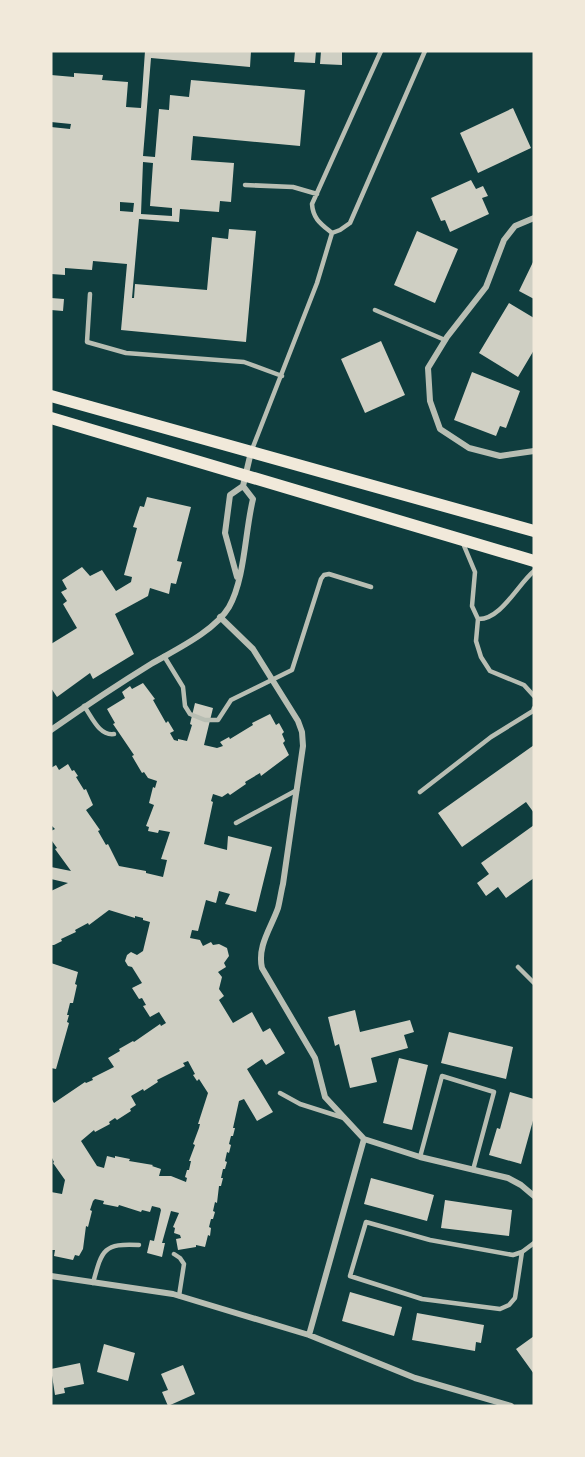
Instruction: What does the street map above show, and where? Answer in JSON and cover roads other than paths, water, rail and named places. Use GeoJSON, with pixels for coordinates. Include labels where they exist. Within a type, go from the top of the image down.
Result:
{"type":"FeatureCollection","features":[{"type":"Feature","properties":{"kind":"main road"},"geometry":{"type":"LineString","coordinates":[[51,396],[534,531]]}},
{"type":"Feature","properties":{"kind":"main road"},"geometry":{"type":"LineString","coordinates":[[51,418],[244,480],[534,561]]}},
{"type":"Feature","properties":{"kind":"street"},"geometry":{"type":"LineString","coordinates":[[533,218],[515,226],[504,240],[486,287],[445,340],[428,368],[430,401],[440,429],[468,448],[500,456],[534,452]]}},
{"type":"Feature","properties":{"kind":"street"},"geometry":{"type":"LineString","coordinates":[[238,581],[225,533],[230,495],[244,480],[251,452]]}},
{"type":"Feature","properties":{"kind":"street"},"geometry":{"type":"LineString","coordinates":[[51,730],[84,706],[208,629],[228,609],[238,581],[246,525],[253,499],[244,480]]}},
{"type":"Feature","properties":{"kind":"street"},"geometry":{"type":"LineString","coordinates":[[220,617],[253,649],[302,732],[303,746],[297,790],[278,906],[260,950],[259,958],[262,968],[315,1058],[325,1097],[364,1139],[420,1157],[508,1178],[534,1196]]}},
{"type":"Feature","properties":{"kind":"street"},"geometry":{"type":"LineString","coordinates":[[309,1335],[364,1139]]}},
{"type":"Feature","properties":{"kind":"street"},"geometry":{"type":"LineString","coordinates":[[51,1276],[179,1296],[309,1335],[415,1378],[511,1406]]}},
{"type":"Feature","properties":{"kind":"lane"},"geometry":{"type":"LineString","coordinates":[[332,233],[313,214],[312,204],[381,51]]}},
{"type":"Feature","properties":{"kind":"lane"},"geometry":{"type":"LineString","coordinates":[[332,233],[350,223],[425,51]]}},
{"type":"Feature","properties":{"kind":"lane"},"geometry":{"type":"LineString","coordinates":[[245,185],[292,187],[317,195]]}},
{"type":"Feature","properties":{"kind":"lane"},"geometry":{"type":"LineString","coordinates":[[251,452],[317,284],[332,233]]}},
{"type":"Feature","properties":{"kind":"lane"},"geometry":{"type":"LineString","coordinates":[[90,294],[87,342],[126,353],[244,362],[282,376]]}},
{"type":"Feature","properties":{"kind":"lane"},"geometry":{"type":"LineString","coordinates":[[375,310],[445,340]]}},
{"type":"Feature","properties":{"kind":"lane"},"geometry":{"type":"LineString","coordinates":[[461,539],[475,572],[472,606],[478,619],[476,641],[481,657],[490,672],[524,685],[534,696]]}},
{"type":"Feature","properties":{"kind":"lane"},"geometry":{"type":"LineString","coordinates":[[478,619],[484,620],[502,608],[534,571]]}},
{"type":"Feature","properties":{"kind":"lane"},"geometry":{"type":"LineString","coordinates":[[164,656],[183,687],[185,705],[190,714],[205,720],[218,720],[231,700],[292,670],[324,575],[328,574],[371,587]]}},
{"type":"Feature","properties":{"kind":"lane"},"geometry":{"type":"LineString","coordinates":[[84,706],[102,732],[108,735],[114,734]]}},
{"type":"Feature","properties":{"kind":"lane"},"geometry":{"type":"LineString","coordinates":[[420,792],[491,737],[533,711],[534,708]]}},
{"type":"Feature","properties":{"kind":"lane"},"geometry":{"type":"LineString","coordinates":[[236,823],[297,790]]}},
{"type":"Feature","properties":{"kind":"lane"},"geometry":{"type":"LineString","coordinates":[[518,968],[534,983]]}},
{"type":"Feature","properties":{"kind":"lane"},"geometry":{"type":"LineString","coordinates":[[420,1157],[442,1076],[494,1092],[473,1170]]}},
{"type":"Feature","properties":{"kind":"lane"},"geometry":{"type":"LineString","coordinates":[[280,1093],[300,1104],[344,1118]]}},
{"type":"Feature","properties":{"kind":"lane"},"geometry":{"type":"LineString","coordinates":[[522,1252],[515,1298],[500,1310],[422,1299],[350,1275],[366,1222],[430,1240],[513,1255],[522,1252],[534,1243]]}},
{"type":"Feature","properties":{"kind":"lane"},"geometry":{"type":"LineString","coordinates":[[93,1283],[98,1264],[108,1248],[117,1244],[139,1245]]}},
{"type":"Feature","properties":{"kind":"lane"},"geometry":{"type":"LineString","coordinates":[[174,1254],[184,1264],[179,1296]]}}]}
